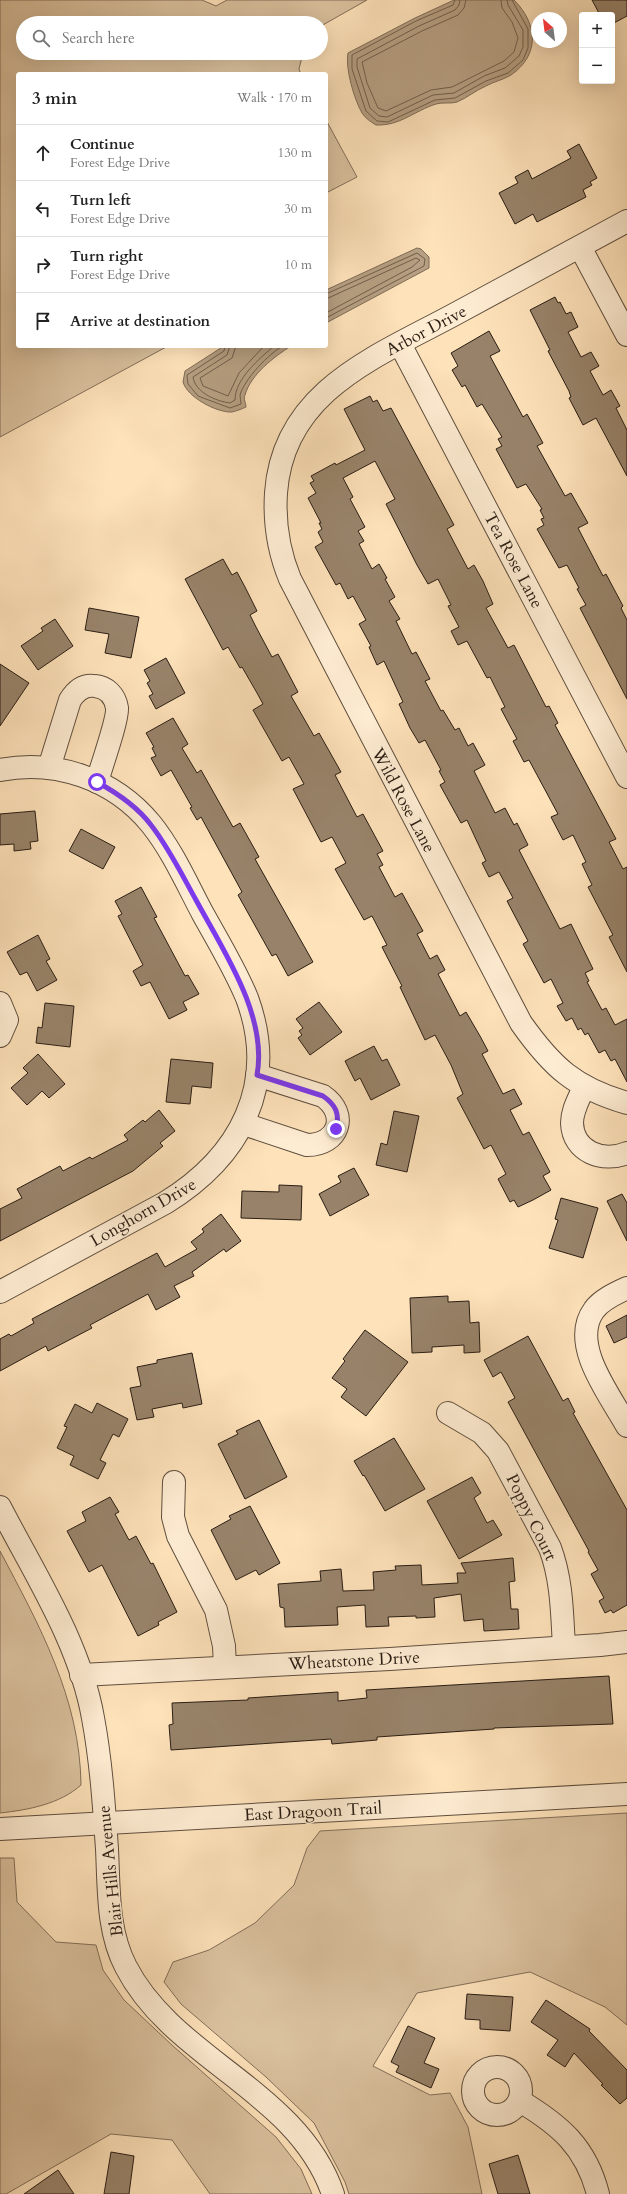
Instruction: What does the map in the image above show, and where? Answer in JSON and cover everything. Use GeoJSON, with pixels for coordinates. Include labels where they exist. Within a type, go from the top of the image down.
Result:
{"type":"FeatureCollection","features":[{"type":"Feature","properties":{"kind":"street","name":"Arbor Drive"},"geometry":{"type":"LineString","coordinates":[[277,487],[287,445],[304,414],[316,400],[343,377],[400,344],[627,222]]}},
{"type":"Feature","properties":{"kind":"street"},"geometry":{"type":"LineString","coordinates":[[580,247],[627,335]]}},
{"type":"Feature","properties":{"kind":"street","name":"Tea Rose Lane"},"geometry":{"type":"LineString","coordinates":[[400,344],[627,777]]}},
{"type":"Feature","properties":{"kind":"street","name":"Wild Rose Lane"},"geometry":{"type":"LineString","coordinates":[[277,487],[275,514],[281,556],[315,627],[521,1023],[538,1047],[559,1069],[584,1087],[627,1103]]}},
{"type":"Feature","properties":{"kind":"street"},"geometry":{"type":"LineString","coordinates":[[49,768],[70,700],[75,693],[82,688],[92,685],[101,687],[113,697],[116,714],[97,782]]}},
{"type":"Feature","properties":{"kind":"street","name":"Longhorn Drive"},"geometry":{"type":"LineString","coordinates":[[0,770],[21,766],[49,768],[59,769],[87,777],[116,792],[151,824],[167,849],[234,970],[253,1018],[257,1042],[257,1075],[253,1097],[244,1124],[226,1151],[203,1176],[187,1189],[0,1292]]}},
{"type":"Feature","properties":{"kind":"street"},"geometry":{"type":"LineString","coordinates":[[0,1003],[7,1020],[0,1036]]}},
{"type":"Feature","properties":{"kind":"street"},"geometry":{"type":"LineString","coordinates":[[244,1124],[308,1145],[317,1145],[326,1141],[336,1129],[339,1119],[336,1109],[327,1099],[257,1075]]}},
{"type":"Feature","properties":{"kind":"street"},"geometry":{"type":"LineString","coordinates":[[584,1087],[574,1109],[572,1123],[574,1134],[582,1146],[592,1154],[605,1158],[617,1157],[627,1153]]}},
{"type":"Feature","properties":{"kind":"street"},"geometry":{"type":"LineString","coordinates":[[627,1288],[608,1298],[594,1310],[585,1330],[590,1359],[627,1426]]}},
{"type":"Feature","properties":{"kind":"street","name":"Poppy Court"},"geometry":{"type":"LineString","coordinates":[[448,1413],[482,1433],[498,1451],[550,1548],[556,1564],[561,1589],[564,1647]]}},
{"type":"Feature","properties":{"kind":"street"},"geometry":{"type":"LineString","coordinates":[[174,1482],[173,1517],[178,1536],[216,1610],[224,1646],[224,1667]]}},
{"type":"Feature","properties":{"kind":"street","name":"Blair Hills Avenue"},"geometry":{"type":"LineString","coordinates":[[0,1506],[57,1618],[81,1675],[93,1717],[105,1823],[113,1929],[120,1953],[133,1981],[142,1994],[162,2016],[270,2106],[297,2133],[314,2154],[333,2194]]}},
{"type":"Feature","properties":{"kind":"street","name":"Wheatstone Drive"},"geometry":{"type":"LineString","coordinates":[[81,1675],[390,1659],[627,1642]]}},
{"type":"Feature","properties":{"kind":"street","name":"East Dragoon Trail"},"geometry":{"type":"LineString","coordinates":[[0,1829],[627,1794]]}},
{"type":"Feature","properties":{"kind":"street"},"geometry":{"type":"LineString","coordinates":[[520,2101],[550,2119],[584,2156],[594,2177],[598,2194]]}},
{"type":"Feature","properties":{"kind":"shaded area"},"geometry":{"type":"Polygon","coordinates":[[[0,0],[202,0],[216,6],[227,0],[367,0],[328,22],[328,16],[16,16],[16,60],[301,60],[299,69],[300,72],[16,72],[16,348],[164,348],[0,437],[0,0]]]}},
{"type":"Feature","properties":{"kind":"shaded area"},"geometry":{"type":"Polygon","coordinates":[[[328,124],[357,177],[328,192],[328,124]]]}},
{"type":"Feature","properties":{"kind":"shaded area"},"geometry":{"type":"Polygon","coordinates":[[[0,1551],[43,1635],[55,1663],[73,1722],[79,1753],[81,1785],[73,1792],[43,1805],[0,1813],[0,1551]]]}},
{"type":"Feature","properties":{"kind":"shaded area"},"geometry":{"type":"Polygon","coordinates":[[[627,1813],[627,2025],[605,2007],[530,1972],[417,1993],[373,2066],[430,2095],[450,2093],[468,2127],[482,2194],[349,2194],[345,2182],[314,2123],[266,2077],[181,2004],[164,1982],[173,1962],[209,1950],[255,1923],[294,1885],[307,1848],[320,1831],[627,1813]]]}},
{"type":"Feature","properties":{"kind":"shaded area"},"geometry":{"type":"Polygon","coordinates":[[[0,1858],[14,1858],[17,1902],[56,1942],[96,1945],[103,1970],[124,2000],[173,2046],[276,2137],[301,2169],[312,2194],[210,2194],[172,2140],[111,2134],[6,2194],[0,2194],[0,1858]]]}},
{"type":"Feature","properties":{"kind":"water"},"geometry":{"type":"Polygon","coordinates":[[[454,0],[514,0],[528,19],[531,29],[531,49],[527,58],[511,75],[482,88],[457,102],[436,104],[400,121],[385,125],[376,125],[363,115],[356,100],[349,75],[347,59],[348,53],[415,18],[454,0]]]}},
{"type":"Feature","properties":{"kind":"water"},"geometry":{"type":"Polygon","coordinates":[[[417,248],[421,249],[429,257],[429,268],[328,322],[328,289],[417,248]]]}},
{"type":"Feature","properties":{"kind":"water"},"geometry":{"type":"Polygon","coordinates":[[[221,348],[288,348],[277,355],[252,380],[244,396],[246,407],[232,412],[226,412],[211,407],[190,393],[183,382],[185,371],[221,348]]]}},
{"type":"Feature","properties":{"kind":"building"},"geometry":{"type":"Polygon","coordinates":[[[592,0],[627,0],[627,16],[615,22],[615,12],[598,12],[592,0]]]}},
{"type":"Feature","properties":{"kind":"building"},"geometry":{"type":"Polygon","coordinates":[[[579,144],[597,178],[590,182],[592,185],[583,190],[586,197],[537,222],[533,214],[515,224],[499,193],[518,183],[515,177],[528,170],[532,179],[571,158],[567,151],[579,144]]]}},
{"type":"Feature","properties":{"kind":"building"},"geometry":{"type":"Polygon","coordinates":[[[555,297],[558,303],[560,302],[566,314],[571,312],[578,327],[568,332],[581,357],[591,352],[599,366],[590,371],[603,395],[611,390],[620,406],[616,408],[627,430],[627,476],[596,418],[583,425],[569,398],[571,397],[569,391],[548,351],[550,350],[530,310],[555,297]]]}},
{"type":"Feature","properties":{"kind":"building"},"geometry":{"type":"Polygon","coordinates":[[[489,331],[500,351],[490,356],[523,417],[527,414],[543,443],[537,446],[565,496],[571,493],[588,523],[578,528],[603,576],[606,574],[623,606],[621,608],[627,620],[627,699],[580,608],[586,605],[577,589],[579,588],[567,565],[559,568],[537,529],[544,525],[541,519],[544,518],[540,510],[542,509],[526,484],[517,488],[496,449],[502,446],[498,439],[502,437],[482,404],[477,407],[465,385],[462,387],[452,370],[458,366],[451,353],[489,331]]]}},
{"type":"Feature","properties":{"kind":"building"},"geometry":{"type":"Polygon","coordinates":[[[370,396],[373,402],[377,400],[383,411],[391,408],[454,525],[447,529],[468,569],[474,565],[483,581],[493,604],[486,608],[508,648],[514,645],[546,707],[549,706],[558,723],[555,725],[616,839],[609,842],[623,869],[627,867],[627,972],[609,937],[613,935],[588,887],[592,885],[582,864],[586,862],[573,835],[563,840],[551,817],[558,814],[529,760],[524,762],[513,741],[517,739],[501,709],[505,707],[490,677],[487,678],[467,641],[458,645],[451,631],[459,627],[448,606],[451,605],[438,579],[428,584],[417,565],[386,504],[395,499],[375,461],[343,478],[353,497],[350,499],[365,527],[358,531],[364,541],[359,544],[372,569],[379,564],[387,578],[385,579],[395,597],[389,601],[400,619],[396,621],[412,654],[416,652],[430,679],[425,681],[441,711],[443,710],[455,730],[459,728],[468,746],[473,743],[485,765],[474,771],[495,813],[505,808],[514,825],[517,823],[528,845],[519,850],[560,929],[571,924],[593,969],[585,973],[589,981],[587,982],[602,1010],[606,1008],[615,1025],[627,1019],[627,1082],[615,1059],[611,1061],[605,1050],[599,1053],[588,1033],[585,1035],[581,1028],[578,1030],[572,1018],[566,1021],[557,1006],[563,1003],[551,979],[544,983],[523,944],[528,941],[507,901],[513,898],[499,872],[489,877],[482,863],[486,861],[467,820],[461,823],[440,785],[445,782],[439,771],[441,770],[425,740],[419,743],[410,728],[399,704],[403,702],[384,661],[377,665],[369,647],[371,646],[359,624],[366,620],[353,596],[348,599],[340,583],[336,585],[315,547],[323,542],[318,532],[322,529],[319,523],[321,523],[308,498],[316,493],[310,483],[314,481],[311,476],[335,463],[336,465],[365,450],[344,409],[370,396]]]}},
{"type":"Feature","properties":{"kind":"building"},"geometry":{"type":"Polygon","coordinates":[[[223,559],[232,575],[237,572],[245,587],[257,611],[250,615],[272,657],[278,654],[298,692],[291,696],[314,736],[319,733],[341,772],[335,775],[357,817],[363,814],[383,851],[377,854],[383,865],[379,867],[395,897],[402,893],[423,931],[417,934],[430,959],[437,955],[445,970],[438,974],[460,1016],[466,1012],[480,1036],[488,1051],[482,1054],[503,1094],[514,1089],[522,1104],[510,1110],[523,1135],[529,1132],[550,1172],[543,1176],[551,1190],[533,1200],[518,1207],[514,1200],[510,1202],[498,1179],[506,1174],[491,1145],[484,1149],[457,1098],[463,1094],[451,1065],[435,1035],[425,1040],[400,987],[402,986],[382,947],[387,945],[372,916],[364,920],[335,869],[346,863],[332,837],[321,842],[293,789],[304,784],[289,757],[282,761],[253,710],[263,704],[242,667],[240,668],[228,647],[223,650],[185,579],[223,559]]]}},
{"type":"Feature","properties":{"kind":"building"},"geometry":{"type":"Polygon","coordinates":[[[89,608],[139,617],[131,658],[105,653],[109,634],[85,630],[89,608]]]}},
{"type":"Feature","properties":{"kind":"building"},"geometry":{"type":"Polygon","coordinates":[[[55,619],[73,646],[38,670],[21,646],[43,631],[41,628],[55,619]]]}},
{"type":"Feature","properties":{"kind":"building"},"geometry":{"type":"Polygon","coordinates":[[[166,658],[185,693],[156,709],[149,696],[153,694],[147,683],[150,681],[144,670],[166,658]]]}},
{"type":"Feature","properties":{"kind":"building"},"geometry":{"type":"Polygon","coordinates":[[[0,664],[29,683],[0,726],[0,664]]]}},
{"type":"Feature","properties":{"kind":"building"},"geometry":{"type":"Polygon","coordinates":[[[173,718],[188,744],[182,748],[197,773],[201,770],[233,827],[240,823],[259,857],[255,859],[313,962],[288,976],[276,954],[272,956],[238,895],[242,892],[201,817],[197,820],[190,808],[192,807],[171,770],[161,776],[151,758],[156,756],[152,748],[154,747],[146,733],[173,718]]]}},
{"type":"Feature","properties":{"kind":"building"},"geometry":{"type":"Polygon","coordinates":[[[35,811],[38,841],[30,842],[31,849],[14,851],[14,844],[0,845],[0,814],[35,811]]]}},
{"type":"Feature","properties":{"kind":"building"},"geometry":{"type":"Polygon","coordinates":[[[81,829],[115,847],[103,869],[69,851],[81,829]]]}},
{"type":"Feature","properties":{"kind":"building"},"geometry":{"type":"Polygon","coordinates":[[[141,887],[157,917],[154,918],[185,976],[188,975],[199,994],[183,1002],[187,1010],[169,1019],[150,982],[141,986],[133,971],[143,965],[118,916],[122,914],[115,901],[141,887]]]}},
{"type":"Feature","properties":{"kind":"building"},"geometry":{"type":"Polygon","coordinates":[[[38,935],[50,959],[46,961],[57,980],[37,991],[27,972],[20,975],[7,952],[38,935]]]}},
{"type":"Feature","properties":{"kind":"building"},"geometry":{"type":"Polygon","coordinates":[[[319,1002],[342,1032],[310,1055],[298,1038],[302,1035],[299,1031],[303,1028],[296,1019],[319,1002]]]}},
{"type":"Feature","properties":{"kind":"building"},"geometry":{"type":"Polygon","coordinates":[[[45,1003],[74,1006],[70,1047],[36,1043],[38,1027],[42,1028],[45,1003]]]}},
{"type":"Feature","properties":{"kind":"building"},"geometry":{"type":"Polygon","coordinates":[[[374,1046],[382,1061],[387,1059],[400,1085],[371,1100],[360,1078],[355,1081],[345,1061],[374,1046]]]}},
{"type":"Feature","properties":{"kind":"building"},"geometry":{"type":"Polygon","coordinates":[[[38,1054],[65,1084],[49,1098],[42,1091],[27,1105],[11,1088],[28,1073],[23,1068],[38,1054]]]}},
{"type":"Feature","properties":{"kind":"building"},"geometry":{"type":"Polygon","coordinates":[[[171,1059],[213,1063],[211,1088],[192,1086],[190,1104],[166,1102],[171,1059]]]}},
{"type":"Feature","properties":{"kind":"building"},"geometry":{"type":"Polygon","coordinates":[[[159,1110],[175,1131],[160,1143],[163,1146],[133,1171],[0,1241],[0,1209],[22,1198],[17,1189],[60,1166],[63,1171],[90,1157],[92,1159],[128,1140],[124,1135],[143,1120],[145,1122],[159,1110]]]}},
{"type":"Feature","properties":{"kind":"building"},"geometry":{"type":"Polygon","coordinates":[[[394,1111],[419,1116],[407,1172],[376,1165],[381,1143],[387,1145],[394,1111]]]}},
{"type":"Feature","properties":{"kind":"building"},"geometry":{"type":"Polygon","coordinates":[[[354,1168],[369,1195],[330,1216],[319,1194],[341,1182],[338,1176],[354,1168]]]}},
{"type":"Feature","properties":{"kind":"building"},"geometry":{"type":"Polygon","coordinates":[[[279,1185],[302,1186],[301,1220],[241,1218],[242,1191],[279,1192],[279,1185]]]}},
{"type":"Feature","properties":{"kind":"building"},"geometry":{"type":"Polygon","coordinates":[[[622,1194],[627,1203],[627,1241],[607,1201],[622,1194]]]}},
{"type":"Feature","properties":{"kind":"building"},"geometry":{"type":"Polygon","coordinates":[[[561,1198],[598,1208],[583,1258],[549,1248],[558,1220],[555,1219],[561,1198]]]}},
{"type":"Feature","properties":{"kind":"building"},"geometry":{"type":"Polygon","coordinates":[[[221,1214],[241,1241],[226,1252],[224,1249],[192,1272],[194,1276],[174,1286],[180,1297],[156,1310],[148,1294],[90,1325],[92,1328],[48,1351],[46,1346],[0,1371],[0,1339],[9,1334],[11,1336],[34,1323],[32,1319],[157,1253],[165,1267],[197,1249],[191,1242],[204,1232],[202,1229],[221,1214]]]}},
{"type":"Feature","properties":{"kind":"building"},"geometry":{"type":"Polygon","coordinates":[[[448,1296],[448,1302],[469,1301],[470,1323],[479,1322],[480,1352],[464,1353],[464,1345],[432,1347],[432,1352],[412,1353],[410,1298],[448,1296]]]}},
{"type":"Feature","properties":{"kind":"building"},"geometry":{"type":"Polygon","coordinates":[[[627,1315],[627,1337],[614,1343],[606,1326],[627,1315]]]}},
{"type":"Feature","properties":{"kind":"building"},"geometry":{"type":"Polygon","coordinates":[[[365,1330],[408,1362],[366,1416],[341,1397],[347,1389],[332,1378],[345,1361],[343,1359],[365,1330]]]}},
{"type":"Feature","properties":{"kind":"building"},"geometry":{"type":"Polygon","coordinates":[[[528,1336],[563,1401],[568,1398],[575,1412],[573,1413],[627,1510],[627,1605],[613,1613],[611,1610],[605,1613],[599,1601],[604,1598],[591,1574],[598,1570],[508,1402],[515,1398],[501,1372],[493,1377],[484,1360],[528,1336]]]}},
{"type":"Feature","properties":{"kind":"building"},"geometry":{"type":"Polygon","coordinates":[[[192,1353],[202,1404],[183,1408],[182,1403],[152,1409],[154,1417],[137,1420],[130,1388],[141,1386],[137,1367],[157,1363],[157,1360],[192,1353]]]}},
{"type":"Feature","properties":{"kind":"building"},"geometry":{"type":"Polygon","coordinates":[[[97,1403],[128,1419],[119,1437],[113,1434],[100,1460],[106,1463],[98,1479],[70,1465],[74,1456],[57,1448],[67,1427],[64,1426],[75,1404],[92,1413],[97,1403]]]}},
{"type":"Feature","properties":{"kind":"building"},"geometry":{"type":"Polygon","coordinates":[[[259,1420],[287,1477],[245,1499],[218,1444],[238,1434],[236,1431],[259,1420]]]}},
{"type":"Feature","properties":{"kind":"building"},"geometry":{"type":"Polygon","coordinates":[[[394,1438],[425,1489],[385,1511],[354,1461],[394,1438]]]}},
{"type":"Feature","properties":{"kind":"building"},"geometry":{"type":"Polygon","coordinates":[[[472,1477],[481,1493],[474,1498],[487,1523],[493,1520],[502,1535],[459,1559],[427,1501],[472,1477]]]}},
{"type":"Feature","properties":{"kind":"building"},"geometry":{"type":"Polygon","coordinates":[[[110,1497],[119,1512],[115,1514],[129,1540],[136,1536],[151,1564],[153,1563],[177,1612],[158,1622],[159,1625],[138,1636],[102,1565],[89,1572],[67,1531],[86,1521],[82,1512],[110,1497]]]}},
{"type":"Feature","properties":{"kind":"building"},"geometry":{"type":"Polygon","coordinates":[[[250,1506],[280,1563],[259,1575],[256,1570],[236,1580],[211,1530],[231,1519],[229,1516],[250,1506]]]}},
{"type":"Feature","properties":{"kind":"building"},"geometry":{"type":"Polygon","coordinates":[[[513,1558],[515,1581],[509,1582],[511,1609],[518,1609],[519,1629],[484,1631],[483,1619],[464,1621],[461,1594],[434,1598],[435,1617],[388,1617],[389,1626],[366,1627],[365,1605],[337,1607],[338,1625],[285,1627],[284,1608],[280,1607],[278,1584],[321,1581],[320,1571],[341,1569],[343,1591],[374,1590],[373,1572],[396,1570],[395,1566],[421,1565],[422,1585],[458,1583],[457,1573],[466,1573],[461,1563],[513,1558]]]}},
{"type":"Feature","properties":{"kind":"building"},"geometry":{"type":"Polygon","coordinates":[[[609,1676],[613,1724],[494,1728],[377,1737],[377,1740],[332,1744],[331,1739],[171,1750],[169,1725],[173,1724],[172,1703],[248,1700],[248,1698],[338,1692],[338,1701],[367,1698],[366,1690],[609,1676]]]}},
{"type":"Feature","properties":{"kind":"building"},"geometry":{"type":"Polygon","coordinates":[[[467,1994],[513,1997],[510,2031],[480,2029],[480,2020],[465,2019],[467,1994]]]}},
{"type":"Feature","properties":{"kind":"building"},"geometry":{"type":"Polygon","coordinates":[[[546,2000],[590,2029],[589,2031],[627,2070],[627,2098],[620,2104],[601,2085],[603,2084],[574,2053],[565,2067],[547,2055],[558,2040],[531,2022],[546,2000]]]}},
{"type":"Feature","properties":{"kind":"building"},"geometry":{"type":"Polygon","coordinates":[[[408,2026],[435,2038],[424,2063],[439,2069],[431,2088],[396,2072],[399,2066],[391,2062],[408,2026]]]}},
{"type":"Feature","properties":{"kind":"building"},"geometry":{"type":"Polygon","coordinates":[[[111,2152],[134,2156],[129,2194],[104,2194],[111,2152]]]}},
{"type":"Feature","properties":{"kind":"building"},"geometry":{"type":"Polygon","coordinates":[[[518,2155],[530,2194],[498,2194],[489,2164],[518,2155]]]}},
{"type":"Feature","properties":{"kind":"building"},"geometry":{"type":"Polygon","coordinates":[[[58,2170],[74,2194],[24,2194],[58,2170]]]}},
{"type":"Feature","properties":{"kind":"route"},"geometry":{"type":"LineString","coordinates":[[97,782],[116,792],[151,824],[167,849],[234,970],[253,1018],[257,1042],[257,1075],[323,1096],[331,1102],[336,1109],[339,1119],[336,1129]]}}]}
